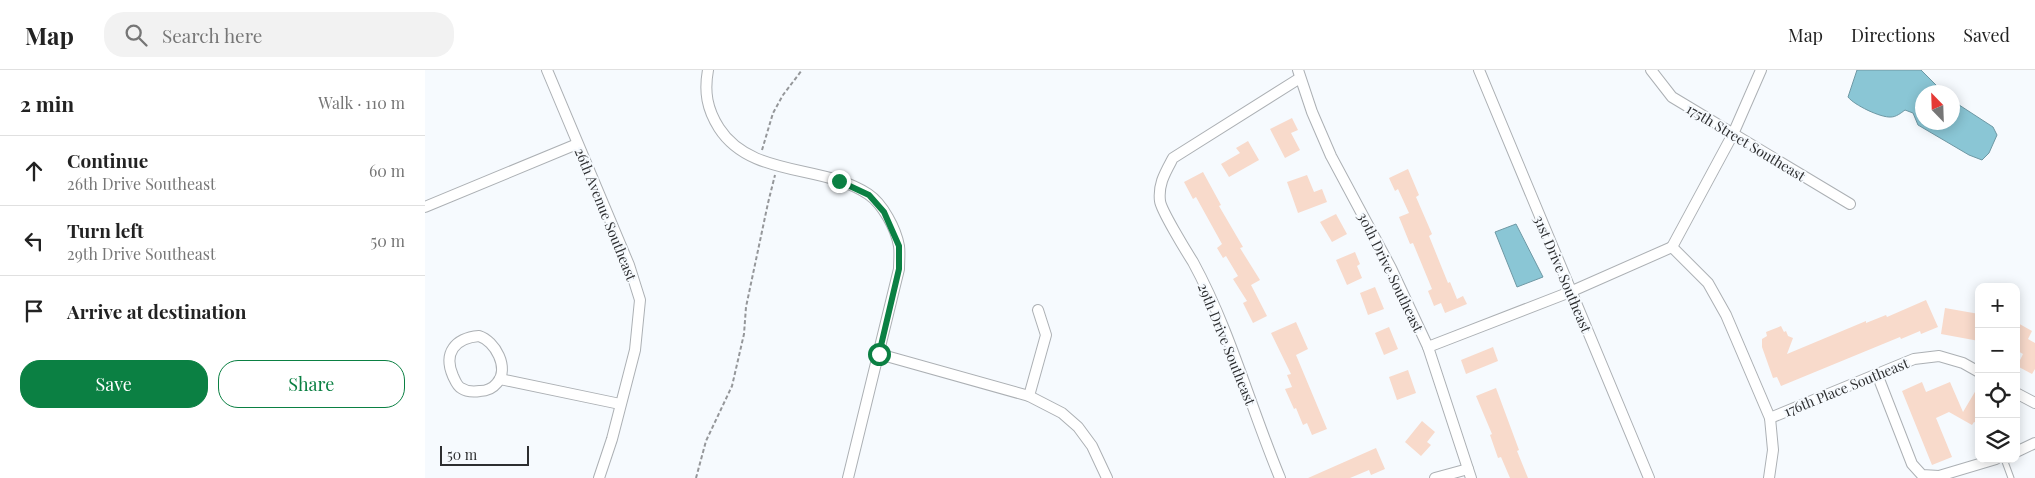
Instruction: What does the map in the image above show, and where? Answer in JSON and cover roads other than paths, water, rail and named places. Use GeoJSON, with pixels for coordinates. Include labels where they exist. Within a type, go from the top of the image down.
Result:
{"type":"FeatureCollection","features":[{"type":"Feature","properties":{"kind":"street","name":"26th Avenue Southeast"},"geometry":{"type":"LineString","coordinates":[[547,70],[629,265],[640,300],[635,350],[612,439],[599,478]]}},
{"type":"Feature","properties":{"kind":"street"},"geometry":{"type":"LineString","coordinates":[[707,70],[706,99],[713,120],[726,138],[743,152],[760,159],[778,166],[839,181],[869,195],[884,212],[899,246],[899,269],[848,478]]}},
{"type":"Feature","properties":{"kind":"street","name":"31st Drive Southeast"},"geometry":{"type":"LineString","coordinates":[[1479,70],[1649,478]]}},
{"type":"Feature","properties":{"kind":"street","name":"175th Street Southeast"},"geometry":{"type":"LineString","coordinates":[[1651,70],[1672,97],[1850,204]]}},
{"type":"Feature","properties":{"kind":"street"},"geometry":{"type":"LineString","coordinates":[[1428,347],[1570,292],[1673,247],[1733,134],[1761,70]]}},
{"type":"Feature","properties":{"kind":"street","name":"29th Drive Southeast"},"geometry":{"type":"LineString","coordinates":[[1280,478],[1266,445],[1228,337],[1202,279],[1160,203],[1161,180],[1173,158],[1299,74]]}},
{"type":"Feature","properties":{"kind":"street","name":"30th Drive Southeast"},"geometry":{"type":"LineString","coordinates":[[1299,74],[1312,112],[1331,156],[1391,268],[1428,347],[1469,473]]}},
{"type":"Feature","properties":{"kind":"street"},"geometry":{"type":"LineString","coordinates":[[425,208],[577,144]]}},
{"type":"Feature","properties":{"kind":"street"},"geometry":{"type":"LineString","coordinates":[[1673,247],[1708,283],[1726,315],[1770,418],[1773,450],[1769,478]]}},
{"type":"Feature","properties":{"kind":"street"},"geometry":{"type":"LineString","coordinates":[[1029,396],[1047,335],[1038,310]]}},
{"type":"Feature","properties":{"kind":"street"},"geometry":{"type":"LineString","coordinates":[[479,336],[487,339],[494,346],[501,362],[500,379],[494,386],[485,391],[469,392],[461,388],[455,381],[450,369],[449,356],[453,348],[460,341],[469,337],[479,336]]}},
{"type":"Feature","properties":{"kind":"street"},"geometry":{"type":"LineString","coordinates":[[879,354],[1029,396],[1062,412],[1078,427],[1092,446],[1107,478]]}},
{"type":"Feature","properties":{"kind":"street","name":"176th Place Southeast"},"geometry":{"type":"LineString","coordinates":[[1770,418],[1914,359],[1939,356],[1975,370]]}},
{"type":"Feature","properties":{"kind":"street"},"geometry":{"type":"LineString","coordinates":[[1877,374],[1912,464],[1922,476],[1939,476],[1983,463]]}},
{"type":"Feature","properties":{"kind":"street"},"geometry":{"type":"LineString","coordinates":[[500,379],[620,404]]}},
{"type":"Feature","properties":{"kind":"street"},"geometry":{"type":"LineString","coordinates":[[2020,395],[2035,403]]}},
{"type":"Feature","properties":{"kind":"street"},"geometry":{"type":"LineString","coordinates":[[2020,450],[2035,443]]}},
{"type":"Feature","properties":{"kind":"street"},"geometry":{"type":"LineString","coordinates":[[1435,478],[1469,473]]}},
{"type":"Feature","properties":{"kind":"lane"},"geometry":{"type":"LineString","coordinates":[[2005,463],[2011,478]]}},
{"type":"Feature","properties":{"kind":"water"},"geometry":{"type":"Polygon","coordinates":[[[1857,70],[1921,70],[1936,85],[1915,85],[1915,118],[1913,113],[1905,110],[1898,115],[1887,117],[1856,104],[1848,97],[1857,70]]]}},
{"type":"Feature","properties":{"kind":"water"},"geometry":{"type":"Polygon","coordinates":[[[1960,106],[1993,127],[1997,135],[1989,153],[1982,160],[1969,155],[1926,130],[1960,130],[1960,106]]]}},
{"type":"Feature","properties":{"kind":"water"},"geometry":{"type":"Polygon","coordinates":[[[1516,224],[1543,277],[1517,287],[1495,232],[1516,224]]]}}]}
